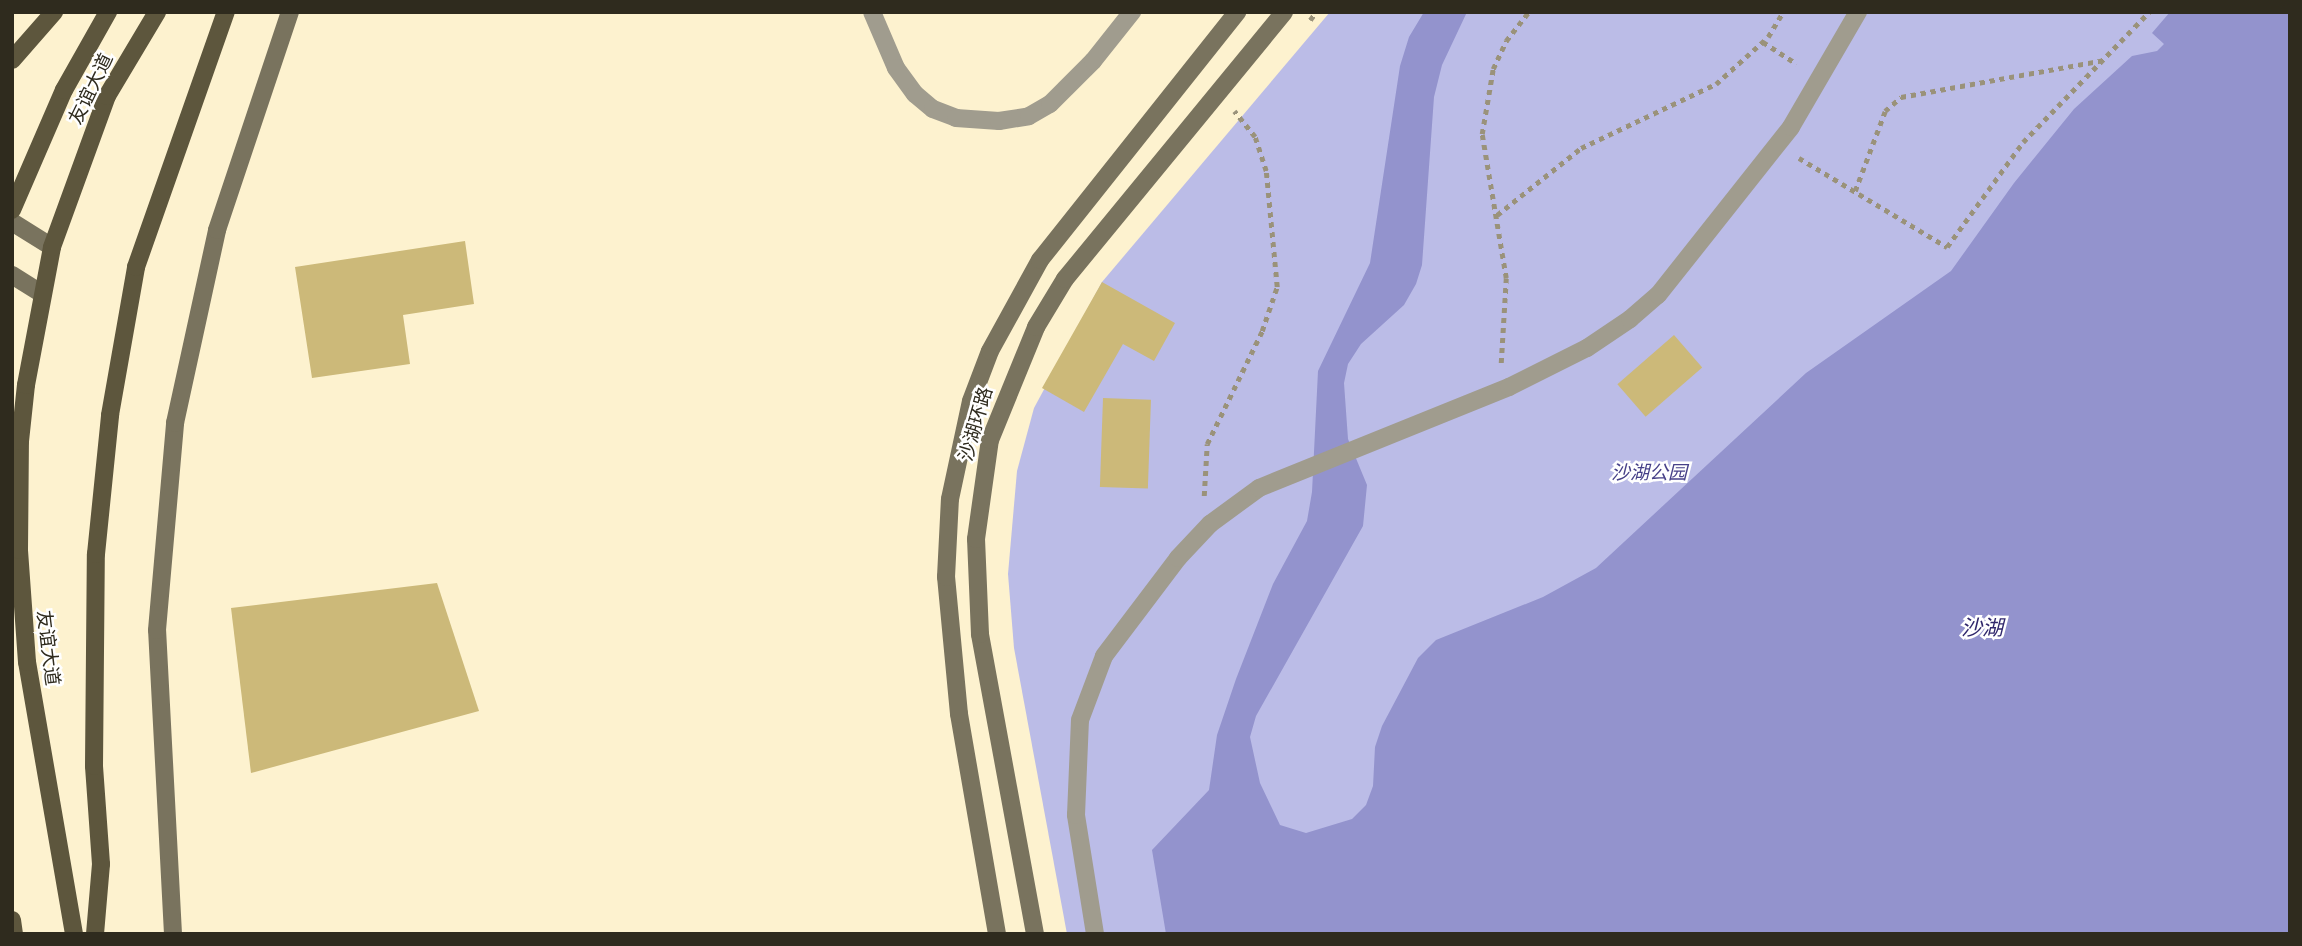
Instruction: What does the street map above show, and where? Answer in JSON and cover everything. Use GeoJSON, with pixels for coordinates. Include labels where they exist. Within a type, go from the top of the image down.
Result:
{"type":"FeatureCollection","features":[{"type":"Feature","properties":{"kind":"main road"},"geometry":{"type":"LineString","coordinates":[[12,60],[54,12]]}},
{"type":"Feature","properties":{"kind":"main road","name":"友谊大道"},"geometry":{"type":"LineString","coordinates":[[12,210],[64,90],[108,12]]}},
{"type":"Feature","properties":{"kind":"main road","name":"友谊大道"},"geometry":{"type":"LineString","coordinates":[[74,934],[22,607],[20,441],[41,294],[52,247],[107,96],[158,12]]}},
{"type":"Feature","properties":{"kind":"main road"},"geometry":{"type":"LineString","coordinates":[[95,934],[100,864],[94,766],[96,554],[110,415],[136,267],[226,12]]}},
{"type":"Feature","properties":{"kind":"main road"},"geometry":{"type":"LineString","coordinates":[[12,920],[14,934]]}},
{"type":"Feature","properties":{"kind":"street"},"geometry":{"type":"LineString","coordinates":[[173,934],[157,629],[175,423],[217,230],[290,12]]}},
{"type":"Feature","properties":{"kind":"street","name":"沙湖环路"},"geometry":{"type":"LineString","coordinates":[[997,934],[959,713],[946,577],[950,499],[971,401],[990,351],[1040,260],[1237,12]]}},
{"type":"Feature","properties":{"kind":"street","name":"沙湖环路"},"geometry":{"type":"LineString","coordinates":[[1035,934],[980,634],[976,539],[990,440],[1000,405],[1036,327],[1065,279],[1284,12]]}},
{"type":"Feature","properties":{"kind":"street"},"geometry":{"type":"LineString","coordinates":[[12,222],[52,247]]}},
{"type":"Feature","properties":{"kind":"street"},"geometry":{"type":"LineString","coordinates":[[12,275],[41,294]]}},
{"type":"Feature","properties":{"kind":"lane"},"geometry":{"type":"LineString","coordinates":[[873,12],[896,68],[915,94],[944,113],[989,121],[1029,116],[1050,104],[1093,61],[1132,12]]}},
{"type":"Feature","properties":{"kind":"lane"},"geometry":{"type":"LineString","coordinates":[[1095,934],[1076,815],[1080,720],[1104,656],[1150,592],[1210,524],[1233,504],[1289,474],[1391,438],[1499,391],[1587,348],[1630,320],[1658,295],[1777,145],[1858,12]]}},
{"type":"Feature","properties":{"kind":"path"},"geometry":{"type":"LineString","coordinates":[[1308,22],[1316,12]]}},
{"type":"Feature","properties":{"kind":"path"},"geometry":{"type":"LineString","coordinates":[[1499,391],[1506,278],[1482,134],[1486,100],[1506,41],[1529,12]]}},
{"type":"Feature","properties":{"kind":"path"},"geometry":{"type":"LineString","coordinates":[[1497,215],[1581,148],[1716,84],[1763,41],[1783,12]]}},
{"type":"Feature","properties":{"kind":"path"},"geometry":{"type":"LineString","coordinates":[[1777,145],[1947,247],[2023,142],[2149,12]]}},
{"type":"Feature","properties":{"kind":"path"},"geometry":{"type":"LineString","coordinates":[[1763,41],[1819,79]]}},
{"type":"Feature","properties":{"kind":"path"},"geometry":{"type":"LineString","coordinates":[[1854,191],[1885,111],[1901,97],[2104,60]]}},
{"type":"Feature","properties":{"kind":"path"},"geometry":{"type":"LineString","coordinates":[[1225,121],[1242,100]]}},
{"type":"Feature","properties":{"kind":"path"},"geometry":{"type":"LineString","coordinates":[[1210,524],[1202,483],[1207,444],[1262,331],[1277,287],[1263,159],[1255,137],[1234,110]]}},
{"type":"Feature","properties":{"kind":"green space","name":"沙湖公园"},"geometry":{"type":"Polygon","coordinates":[[[1330,12],[2290,12],[2290,934],[1067,934],[1014,648],[1008,574],[1017,471],[1034,408],[1102,282],[1330,12]]]}},
{"type":"Feature","properties":{"kind":"water","name":"沙湖"},"geometry":{"type":"Polygon","coordinates":[[[1424,12],[1467,12],[1442,65],[1434,97],[1422,265],[1416,284],[1404,305],[1361,344],[1348,364],[1344,383],[1348,439],[1367,485],[1363,526],[1256,716],[1250,737],[1260,783],[1280,825],[1306,833],[1352,819],[1366,805],[1373,786],[1375,747],[1382,726],[1418,658],[1436,640],[1543,597],[1596,568],[1806,373],[1951,271],[2014,183],[2074,109],[2132,56],[2157,51],[2164,44],[2152,33],[2170,12],[2290,12],[2290,934],[1166,934],[1152,850],[1209,790],[1217,735],[1236,679],[1273,584],[1307,521],[1312,492],[1318,371],[1370,263],[1400,66],[1409,37],[1424,12]]]}},
{"type":"Feature","properties":{"kind":"building"},"geometry":{"type":"Polygon","coordinates":[[[465,241],[474,304],[403,315],[410,364],[312,378],[295,267],[465,241]]]}},
{"type":"Feature","properties":{"kind":"building"},"geometry":{"type":"Polygon","coordinates":[[[1102,282],[1175,323],[1154,361],[1123,344],[1084,412],[1042,388],[1102,282]]]}},
{"type":"Feature","properties":{"kind":"building"},"geometry":{"type":"Polygon","coordinates":[[[1674,335],[1702,367],[1646,417],[1617,384],[1674,335]]]}},
{"type":"Feature","properties":{"kind":"building"},"geometry":{"type":"Polygon","coordinates":[[[1103,398],[1151,400],[1148,489],[1100,487],[1103,398]]]}},
{"type":"Feature","properties":{"kind":"building"},"geometry":{"type":"Polygon","coordinates":[[[437,583],[479,711],[251,773],[231,608],[437,583]]]}}]}
